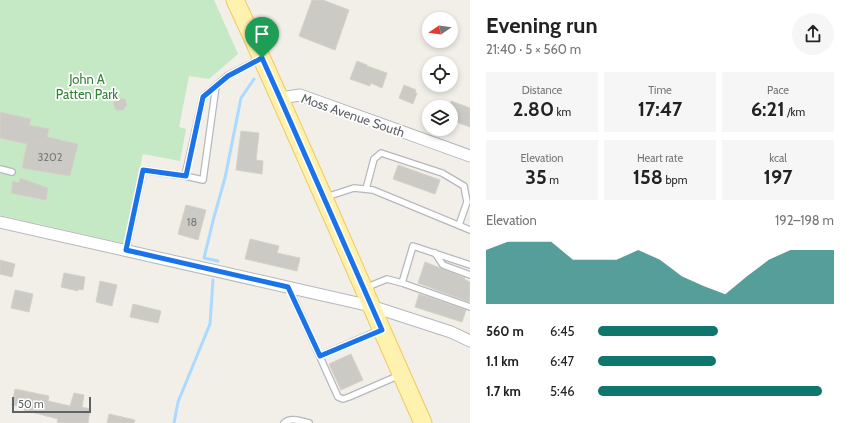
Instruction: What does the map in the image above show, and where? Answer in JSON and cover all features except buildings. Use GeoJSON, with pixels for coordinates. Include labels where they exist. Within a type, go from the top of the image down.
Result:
{"type":"FeatureCollection","features":[{"type":"Feature","properties":{"kind":"main road"},"geometry":{"type":"LineString","coordinates":[[235,0],[280,98],[423,423]]}},
{"type":"Feature","properties":{"kind":"street","name":"Moss Avenue South"},"geometry":{"type":"LineString","coordinates":[[280,98],[300,95],[470,156]]}},
{"type":"Feature","properties":{"kind":"street"},"geometry":{"type":"LineString","coordinates":[[0,222],[371,306],[451,332],[470,341]]}},
{"type":"Feature","properties":{"kind":"lane"},"geometry":{"type":"LineString","coordinates":[[186,176],[203,97],[228,76],[262,58]]}},
{"type":"Feature","properties":{"kind":"lane"},"geometry":{"type":"LineString","coordinates":[[126,250],[143,170],[203,180],[216,86]]}},
{"type":"Feature","properties":{"kind":"lane"},"geometry":{"type":"LineString","coordinates":[[366,189],[374,160],[381,153],[442,173],[464,186],[467,202],[459,225]]}},
{"type":"Feature","properties":{"kind":"lane"},"geometry":{"type":"LineString","coordinates":[[0,169],[12,172]]}},
{"type":"Feature","properties":{"kind":"lane"},"geometry":{"type":"LineString","coordinates":[[324,198],[354,188],[373,190],[470,230]]}},
{"type":"Feature","properties":{"kind":"lane"},"geometry":{"type":"LineString","coordinates":[[402,283],[413,246],[470,266]]}},
{"type":"Feature","properties":{"kind":"lane"},"geometry":{"type":"LineString","coordinates":[[435,254],[442,265],[470,275]]}},
{"type":"Feature","properties":{"kind":"lane"},"geometry":{"type":"LineString","coordinates":[[364,289],[387,279],[470,307]]}},
{"type":"Feature","properties":{"kind":"lane"},"geometry":{"type":"LineString","coordinates":[[288,287],[338,397],[349,397],[402,375]]}},
{"type":"Feature","properties":{"kind":"lane"},"geometry":{"type":"LineString","coordinates":[[320,356],[382,330]]}},
{"type":"Feature","properties":{"kind":"lane"},"geometry":{"type":"LineString","coordinates":[[284,423],[286,420],[294,420],[309,423]]}},
{"type":"Feature","properties":{"kind":"green space","name":"John A Patten Park"},"geometry":{"type":"Polygon","coordinates":[[[0,0],[214,0],[238,54],[209,79],[189,76],[179,127],[186,129],[180,161],[143,154],[123,243],[0,215],[0,0]]]}},
{"type":"Feature","properties":{"kind":"waterway"},"geometry":{"type":"LineString","coordinates":[[218,261],[204,258],[225,178],[241,98],[254,79]]}},
{"type":"Feature","properties":{"kind":"waterway"},"geometry":{"type":"LineString","coordinates":[[174,423],[178,402],[210,324],[213,280]]}},
{"type":"Feature","properties":{"kind":"route"},"geometry":{"type":"LineString","coordinates":[[262,58],[382,330],[320,356],[288,287],[126,250],[143,170],[186,176],[203,97],[228,76],[262,58]]}}]}
